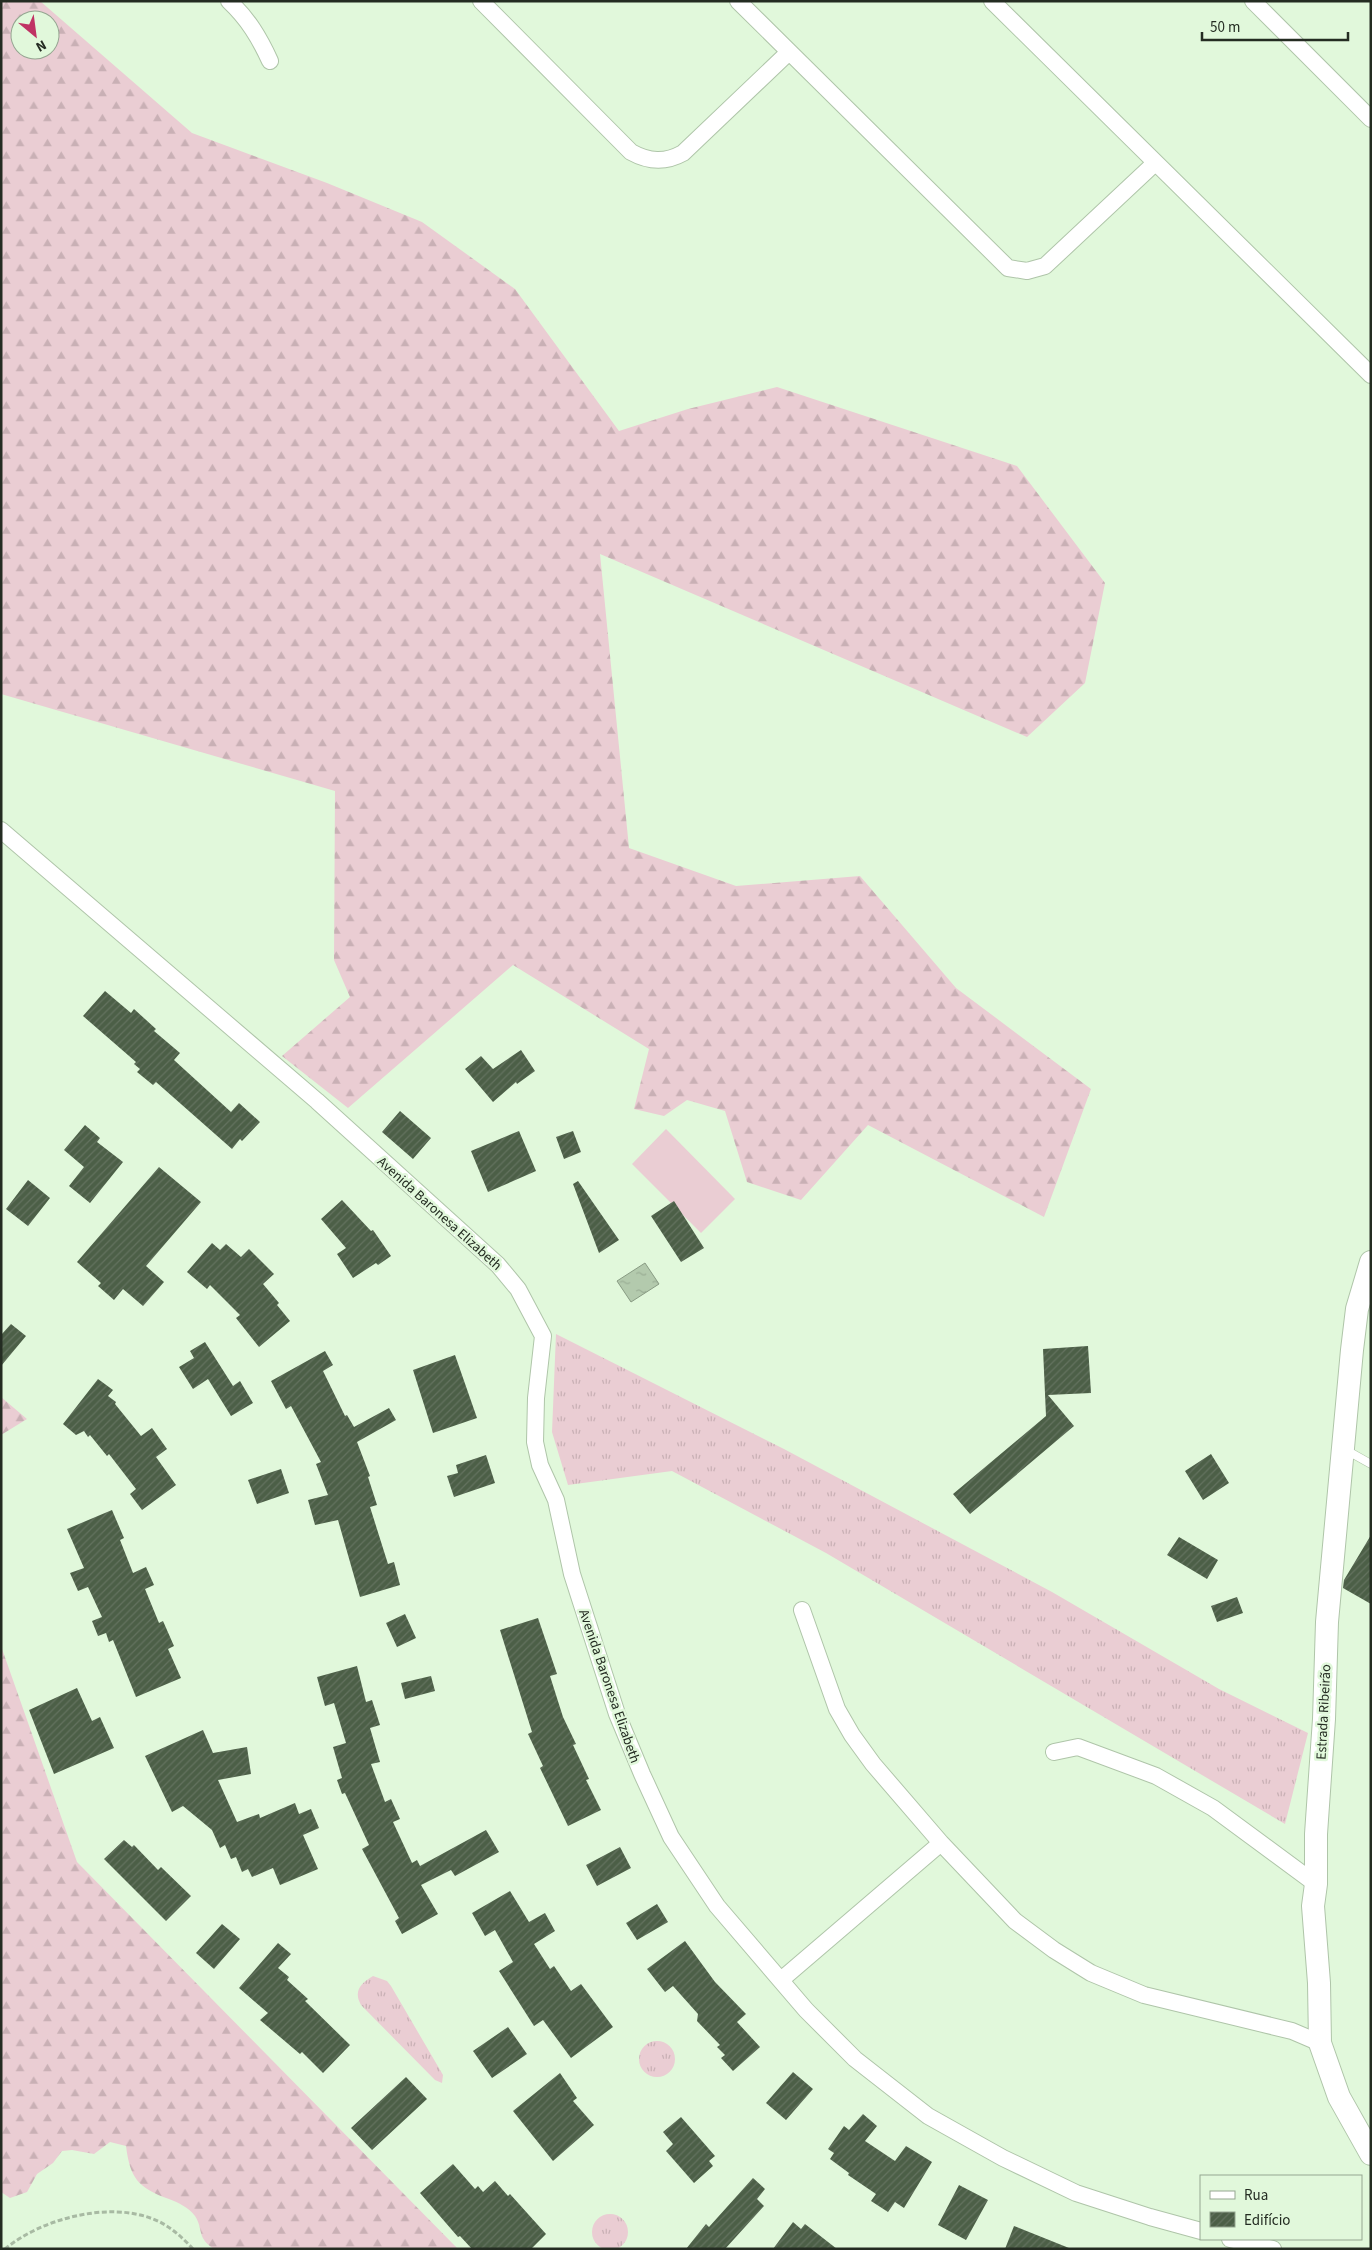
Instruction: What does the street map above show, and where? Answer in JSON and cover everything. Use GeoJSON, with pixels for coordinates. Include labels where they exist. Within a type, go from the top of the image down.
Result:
{"type":"FeatureCollection","features":[{"type":"Feature","properties":{"kind":"street"},"geometry":{"type":"LineString","coordinates":[[229,1],[246,17],[259,36],[270,61]]}},
{"type":"Feature","properties":{"kind":"street"},"geometry":{"type":"LineString","coordinates":[[480,1],[631,152],[648,160],[667,160],[683,153],[789,52]]}},
{"type":"Feature","properties":{"kind":"street"},"geometry":{"type":"LineString","coordinates":[[738,1],[1000,262],[1018,271],[1037,270],[1053,260],[1155,162]]}},
{"type":"Feature","properties":{"kind":"street"},"geometry":{"type":"LineString","coordinates":[[992,1],[1371,375]]}},
{"type":"Feature","properties":{"kind":"street"},"geometry":{"type":"LineString","coordinates":[[1253,1],[1371,119]]}},
{"type":"Feature","properties":{"kind":"street","name":"Avenida Baronesa Elizabeth"},"geometry":{"type":"LineString","coordinates":[[1,830],[317,1101],[498,1265],[518,1289],[543,1336],[536,1398],[535,1442],[540,1465],[556,1500],[572,1574],[617,1714],[671,1837],[717,1906],[806,2010],[855,2059],[928,2116],[1003,2158],[1076,2193],[1200,2231]]}},
{"type":"Feature","properties":{"kind":"street","name":"Estrada Ribeirão"},"geometry":{"type":"LineString","coordinates":[[1371,1262],[1356,1318],[1342,1448],[1327,1622],[1324,1719],[1316,1824],[1316,1884],[1313,1906],[1320,1983],[1320,2043],[1339,2097],[1371,2154]]}},
{"type":"Feature","properties":{"kind":"street"},"geometry":{"type":"LineString","coordinates":[[802,1610],[837,1709],[852,1735],[873,1764],[941,1843],[1015,1920],[1054,1950],[1091,1973],[1144,1995],[1292,2031],[1320,2043]]}},
{"type":"Feature","properties":{"kind":"street"},"geometry":{"type":"LineString","coordinates":[[1054,1752],[1078,1747],[1156,1776],[1213,1808],[1316,1884]]}},
{"type":"Feature","properties":{"kind":"street"},"geometry":{"type":"LineString","coordinates":[[781,1980],[941,1843]]}},
{"type":"Feature","properties":{"kind":"street"},"geometry":{"type":"LineString","coordinates":[[1234,2240],[1273,2249]]}},
{"type":"Feature","properties":{"kind":"lane"},"geometry":{"type":"LineString","coordinates":[[1342,1448],[1371,1464]]}},
{"type":"Feature","properties":{"kind":"path"},"geometry":{"type":"LineString","coordinates":[[5,2249],[18,2238],[36,2228],[78,2214],[101,2213],[130,2214],[153,2219],[169,2227],[194,2249]]}},
{"type":"Feature","properties":{"kind":"green space"},"geometry":{"type":"Polygon","coordinates":[[[1,1],[40,1],[50,10],[10,10],[10,60],[60,60],[60,18],[192,133],[327,183],[422,222],[515,289],[619,431],[688,409],[777,387],[1017,466],[1105,583],[1085,683],[1027,737],[600,554],[629,848],[736,886],[860,876],[956,988],[1091,1089],[1044,1217],[868,1125],[801,1200],[747,1182],[725,1111],[687,1100],[664,1116],[634,1109],[649,1049],[513,965],[348,1108],[282,1056],[350,997],[334,960],[335,791],[1,694],[1,1]]]}},
{"type":"Feature","properties":{"kind":"green space"},"geometry":{"type":"Polygon","coordinates":[[[666,1129],[735,1199],[701,1233],[632,1164],[666,1129]]]}},
{"type":"Feature","properties":{"kind":"green space"},"geometry":{"type":"Polygon","coordinates":[[[556,1334],[784,1449],[1052,1592],[1219,1689],[1308,1733],[1285,1824],[826,1553],[672,1471],[568,1485],[552,1432],[556,1334]]]}},
{"type":"Feature","properties":{"kind":"green space"},"geometry":{"type":"Polygon","coordinates":[[[1,1397],[27,1419],[1,1435],[1,1397]]]}},
{"type":"Feature","properties":{"kind":"green space"},"geometry":{"type":"Polygon","coordinates":[[[1,1646],[77,1862],[458,2249],[214,2249],[202,2237],[195,2216],[180,2204],[158,2195],[143,2186],[133,2174],[126,2146],[110,2142],[94,2154],[72,2150],[62,2151],[53,2163],[37,2174],[27,2192],[10,2198],[1,2192],[1,1646]]]}},
{"type":"Feature","properties":{"kind":"green space"},"geometry":{"type":"Polygon","coordinates":[[[373,1976],[387,1981],[391,1986],[443,2075],[442,2083],[435,2080],[361,2005],[358,1992],[362,1985],[373,1976]]]}},
{"type":"Feature","properties":{"kind":"green space"},"geometry":{"type":"Polygon","coordinates":[[[657,2041],[664,2042],[670,2046],[674,2052],[674,2066],[670,2072],[664,2076],[657,2077],[650,2076],[644,2072],[640,2066],[639,2059],[640,2052],[644,2046],[650,2042],[657,2041]]]}},
{"type":"Feature","properties":{"kind":"green space"},"geometry":{"type":"Polygon","coordinates":[[[610,2214],[617,2215],[623,2219],[627,2225],[627,2239],[623,2245],[617,2249],[610,2250],[603,2249],[597,2245],[593,2239],[592,2232],[593,2225],[597,2219],[603,2215],[610,2214]]]}},
{"type":"Feature","properties":{"kind":"water"},"geometry":{"type":"Polygon","coordinates":[[[645,1263],[659,1284],[631,1302],[617,1281],[645,1263]]]}},
{"type":"Feature","properties":{"kind":"building"},"geometry":{"type":"Polygon","coordinates":[[[105,991],[131,1013],[134,1009],[156,1029],[154,1031],[180,1053],[174,1060],[231,1112],[239,1103],[260,1122],[242,1141],[240,1139],[232,1149],[156,1082],[153,1085],[137,1072],[140,1069],[134,1064],[136,1062],[83,1016],[105,991]]]}},
{"type":"Feature","properties":{"kind":"building"},"geometry":{"type":"Polygon","coordinates":[[[521,1050],[535,1071],[517,1084],[516,1082],[493,1102],[465,1069],[481,1056],[493,1069],[521,1050]]]}},
{"type":"Feature","properties":{"kind":"building"},"geometry":{"type":"Polygon","coordinates":[[[400,1111],[431,1138],[413,1159],[382,1132],[400,1111]]]}},
{"type":"Feature","properties":{"kind":"building"},"geometry":{"type":"Polygon","coordinates":[[[85,1125],[100,1138],[97,1142],[123,1162],[90,1203],[69,1186],[84,1167],[64,1150],[85,1125]]]}},
{"type":"Feature","properties":{"kind":"building"},"geometry":{"type":"Polygon","coordinates":[[[519,1131],[536,1171],[488,1192],[471,1151],[519,1131]]]}},
{"type":"Feature","properties":{"kind":"building"},"geometry":{"type":"Polygon","coordinates":[[[573,1131],[581,1152],[564,1159],[556,1137],[573,1131]]]}},
{"type":"Feature","properties":{"kind":"building"},"geometry":{"type":"Polygon","coordinates":[[[159,1167],[201,1202],[146,1266],[164,1282],[143,1306],[123,1289],[114,1300],[98,1286],[101,1283],[77,1262],[159,1167]]]}},
{"type":"Feature","properties":{"kind":"building"},"geometry":{"type":"Polygon","coordinates":[[[28,1180],[50,1198],[28,1226],[6,1209],[28,1180]]]}},
{"type":"Feature","properties":{"kind":"building"},"geometry":{"type":"Polygon","coordinates":[[[578,1181],[619,1240],[599,1253],[573,1184],[578,1181]]]}},
{"type":"Feature","properties":{"kind":"building"},"geometry":{"type":"Polygon","coordinates":[[[342,1200],[371,1231],[373,1230],[391,1256],[353,1278],[337,1254],[346,1248],[321,1219],[342,1200]]]}},
{"type":"Feature","properties":{"kind":"building"},"geometry":{"type":"Polygon","coordinates":[[[674,1201],[704,1248],[681,1262],[651,1216],[674,1201]]]}},
{"type":"Feature","properties":{"kind":"building"},"geometry":{"type":"Polygon","coordinates":[[[212,1243],[220,1250],[226,1244],[241,1257],[249,1249],[274,1274],[263,1284],[279,1303],[277,1305],[290,1321],[259,1347],[236,1318],[240,1315],[210,1285],[207,1289],[187,1272],[212,1243]]]}},
{"type":"Feature","properties":{"kind":"building"},"geometry":{"type":"Polygon","coordinates":[[[11,1324],[26,1336],[1,1366],[1,1335],[11,1324]]]}},
{"type":"Feature","properties":{"kind":"building"},"geometry":{"type":"Polygon","coordinates":[[[205,1342],[233,1386],[240,1381],[253,1403],[231,1416],[208,1379],[193,1389],[179,1367],[194,1358],[190,1351],[205,1342]]]}},
{"type":"Feature","properties":{"kind":"building"},"geometry":{"type":"Polygon","coordinates":[[[1088,1346],[1091,1393],[1048,1395],[1074,1426],[970,1514],[953,1494],[1046,1416],[1043,1349],[1088,1346]]]}},
{"type":"Feature","properties":{"kind":"building"},"geometry":{"type":"Polygon","coordinates":[[[325,1351],[333,1365],[323,1371],[345,1416],[347,1415],[354,1427],[389,1408],[396,1420],[357,1442],[370,1476],[368,1477],[377,1505],[370,1507],[388,1564],[394,1562],[400,1585],[360,1597],[338,1520],[315,1525],[308,1500],[328,1495],[316,1464],[321,1462],[291,1406],[286,1409],[271,1381],[325,1351]]]}},
{"type":"Feature","properties":{"kind":"building"},"geometry":{"type":"Polygon","coordinates":[[[455,1355],[477,1418],[433,1433],[413,1370],[455,1355]]]}},
{"type":"Feature","properties":{"kind":"building"},"geometry":{"type":"Polygon","coordinates":[[[98,1379],[113,1390],[108,1396],[116,1402],[115,1404],[141,1436],[152,1428],[167,1449],[156,1457],[176,1485],[142,1510],[130,1494],[136,1489],[109,1454],[107,1456],[90,1435],[88,1437],[84,1431],[76,1435],[63,1424],[98,1379]]]}},
{"type":"Feature","properties":{"kind":"building"},"geometry":{"type":"Polygon","coordinates":[[[1211,1454],[1229,1483],[1203,1500],[1185,1471],[1211,1454]]]}},
{"type":"Feature","properties":{"kind":"building"},"geometry":{"type":"Polygon","coordinates":[[[486,1455],[495,1483],[454,1497],[447,1476],[458,1473],[456,1465],[486,1455]]]}},
{"type":"Feature","properties":{"kind":"building"},"geometry":{"type":"Polygon","coordinates":[[[281,1469],[289,1493],[257,1504],[248,1480],[281,1469]]]}},
{"type":"Feature","properties":{"kind":"building"},"geometry":{"type":"Polygon","coordinates":[[[112,1510],[124,1538],[120,1540],[133,1573],[146,1567],[154,1585],[145,1589],[159,1623],[163,1621],[174,1646],[168,1649],[181,1678],[136,1697],[113,1640],[109,1642],[106,1633],[98,1636],[92,1621],[102,1617],[88,1587],[78,1591],[70,1573],[84,1568],[67,1529],[112,1510]]]}},
{"type":"Feature","properties":{"kind":"building"},"geometry":{"type":"Polygon","coordinates":[[[1371,1535],[1371,1604],[1343,1588],[1344,1580],[1371,1535]]]}},
{"type":"Feature","properties":{"kind":"building"},"geometry":{"type":"Polygon","coordinates":[[[1179,1537],[1218,1560],[1207,1579],[1167,1555],[1179,1537]]]}},
{"type":"Feature","properties":{"kind":"building"},"geometry":{"type":"Polygon","coordinates":[[[1237,1597],[1243,1613],[1217,1622],[1211,1606],[1237,1597]]]}},
{"type":"Feature","properties":{"kind":"building"},"geometry":{"type":"Polygon","coordinates":[[[405,1614],[416,1638],[397,1647],[386,1623],[405,1614]]]}},
{"type":"Feature","properties":{"kind":"building"},"geometry":{"type":"Polygon","coordinates":[[[538,1618],[557,1674],[550,1676],[563,1717],[576,1744],[573,1745],[589,1779],[586,1780],[601,1810],[568,1826],[540,1768],[543,1766],[528,1734],[532,1732],[500,1630],[538,1618]]]}},
{"type":"Feature","properties":{"kind":"building"},"geometry":{"type":"Polygon","coordinates":[[[357,1666],[366,1702],[372,1700],[380,1725],[370,1728],[380,1762],[371,1764],[385,1802],[391,1799],[400,1819],[393,1822],[412,1863],[417,1860],[420,1866],[486,1830],[499,1852],[455,1876],[451,1870],[421,1885],[438,1914],[402,1934],[395,1921],[399,1918],[362,1849],[369,1845],[345,1793],[342,1794],[337,1780],[342,1778],[333,1747],[346,1743],[334,1703],[325,1706],[317,1677],[357,1666]]]}},
{"type":"Feature","properties":{"kind":"building"},"geometry":{"type":"Polygon","coordinates":[[[431,1676],[435,1691],[405,1699],[401,1683],[431,1676]]]}},
{"type":"Feature","properties":{"kind":"building"},"geometry":{"type":"Polygon","coordinates":[[[77,1688],[92,1721],[100,1717],[114,1748],[54,1774],[29,1710],[77,1688]]]}},
{"type":"Feature","properties":{"kind":"building"},"geometry":{"type":"Polygon","coordinates":[[[203,1730],[213,1753],[247,1747],[251,1774],[218,1780],[237,1822],[259,1814],[260,1818],[295,1803],[299,1814],[311,1809],[319,1828],[303,1835],[318,1869],[280,1885],[273,1868],[252,1877],[248,1869],[242,1872],[236,1857],[231,1859],[225,1845],[220,1848],[212,1830],[183,1806],[172,1812],[145,1756],[203,1730]]]}},
{"type":"Feature","properties":{"kind":"building"},"geometry":{"type":"Polygon","coordinates":[[[124,1840],[132,1847],[134,1845],[158,1870],[161,1867],[191,1896],[166,1921],[104,1859],[124,1840]]]}},
{"type":"Feature","properties":{"kind":"building"},"geometry":{"type":"Polygon","coordinates":[[[620,1847],[631,1868],[597,1886],[586,1865],[620,1847]]]}},
{"type":"Feature","properties":{"kind":"building"},"geometry":{"type":"Polygon","coordinates":[[[510,1891],[529,1922],[545,1913],[555,1931],[534,1944],[550,1969],[554,1966],[571,1991],[581,1984],[613,2027],[571,2058],[543,2020],[534,2026],[499,1971],[513,1962],[495,1930],[485,1936],[472,1913],[510,1891]]]}},
{"type":"Feature","properties":{"kind":"building"},"geometry":{"type":"Polygon","coordinates":[[[657,1904],[668,1922],[637,1940],[626,1923],[657,1904]]]}},
{"type":"Feature","properties":{"kind":"building"},"geometry":{"type":"Polygon","coordinates":[[[222,1924],[240,1939],[214,1969],[196,1953],[222,1924]]]}},
{"type":"Feature","properties":{"kind":"building"},"geometry":{"type":"Polygon","coordinates":[[[685,1941],[715,1982],[746,2014],[737,2022],[760,2047],[733,2071],[721,2058],[725,2055],[717,2047],[720,2045],[697,2021],[698,2014],[673,1986],[665,1992],[647,1969],[685,1941]]]}},
{"type":"Feature","properties":{"kind":"building"},"geometry":{"type":"Polygon","coordinates":[[[278,1943],[291,1954],[278,1968],[289,1977],[287,1980],[308,1999],[305,2001],[350,2045],[323,2073],[302,2052],[300,2054],[260,2020],[268,2013],[239,1988],[278,1943]]]}},
{"type":"Feature","properties":{"kind":"building"},"geometry":{"type":"Polygon","coordinates":[[[508,2027],[527,2054],[492,2078],[473,2051],[508,2027]]]}},
{"type":"Feature","properties":{"kind":"building"},"geometry":{"type":"Polygon","coordinates":[[[793,2072],[813,2089],[786,2120],[766,2103],[793,2072]]]}},
{"type":"Feature","properties":{"kind":"building"},"geometry":{"type":"Polygon","coordinates":[[[560,2073],[577,2098],[573,2101],[594,2125],[553,2161],[513,2111],[560,2073]]]}},
{"type":"Feature","properties":{"kind":"building"},"geometry":{"type":"Polygon","coordinates":[[[406,2077],[427,2099],[372,2150],[351,2128],[406,2077]]]}},
{"type":"Feature","properties":{"kind":"building"},"geometry":{"type":"Polygon","coordinates":[[[863,2114],[877,2126],[865,2141],[895,2161],[906,2146],[932,2162],[904,2208],[895,2202],[888,2212],[871,2201],[876,2194],[848,2175],[849,2173],[830,2159],[834,2153],[828,2149],[844,2126],[849,2130],[863,2114]]]}},
{"type":"Feature","properties":{"kind":"building"},"geometry":{"type":"Polygon","coordinates":[[[681,2117],[715,2156],[709,2161],[713,2166],[694,2183],[666,2151],[673,2144],[663,2132],[681,2117]]]}},
{"type":"Feature","properties":{"kind":"building"},"geometry":{"type":"Polygon","coordinates":[[[453,2164],[475,2189],[478,2186],[483,2192],[495,2181],[508,2196],[510,2194],[546,2234],[531,2249],[472,2249],[460,2236],[458,2237],[420,2193],[453,2164]]]}},
{"type":"Feature","properties":{"kind":"building"},"geometry":{"type":"Polygon","coordinates":[[[753,2178],[765,2189],[757,2199],[764,2206],[725,2249],[686,2249],[706,2224],[709,2227],[753,2178]]]}},
{"type":"Feature","properties":{"kind":"building"},"geometry":{"type":"Polygon","coordinates":[[[959,2185],[988,2200],[966,2240],[938,2225],[959,2185]]]}},
{"type":"Feature","properties":{"kind":"building"},"geometry":{"type":"Polygon","coordinates":[[[793,2222],[801,2229],[805,2224],[837,2249],[773,2249],[793,2222]]]}},
{"type":"Feature","properties":{"kind":"building"},"geometry":{"type":"Polygon","coordinates":[[[1014,2226],[1069,2248],[1069,2249],[1005,2249],[1014,2226]]]}}]}
